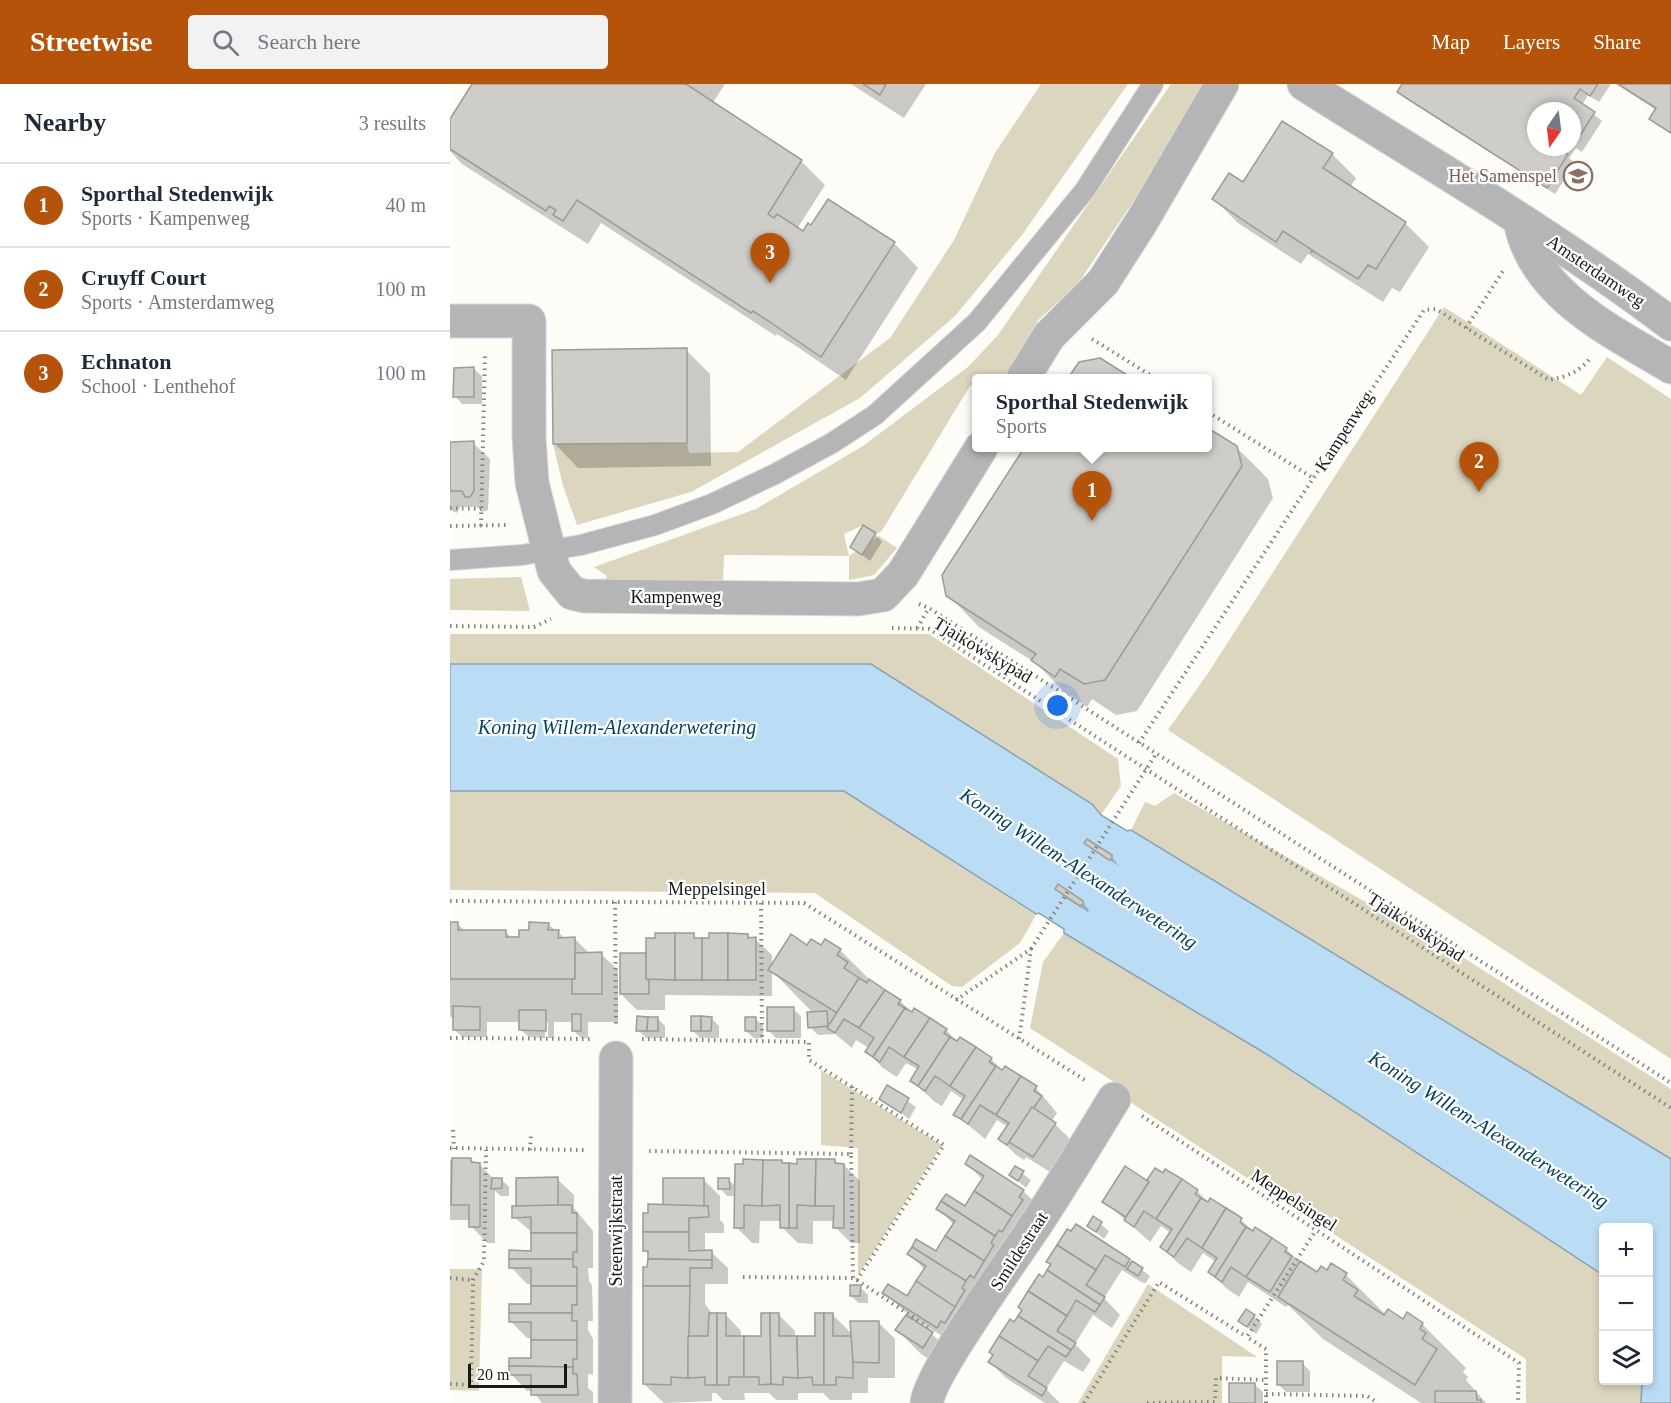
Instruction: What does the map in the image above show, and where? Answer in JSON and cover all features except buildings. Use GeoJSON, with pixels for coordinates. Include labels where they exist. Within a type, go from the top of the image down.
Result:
{"type":"FeatureCollection","features":[{"type":"Feature","properties":{"kind":"street"},"geometry":{"type":"LineString","coordinates":[[1025,374],[1049,336],[1103,282],[1142,221],[1222,84]]}},
{"type":"Feature","properties":{"kind":"street","name":"Amsterdamweg"},"geometry":{"type":"LineString","coordinates":[[1304,84],[1521,230],[1636,297],[1671,324]]}},
{"type":"Feature","properties":{"kind":"street","name":"Amsterdamweg"},"geometry":{"type":"LineString","coordinates":[[1521,230],[1554,285],[1586,316],[1671,367]]}},
{"type":"Feature","properties":{"kind":"street"},"geometry":{"type":"LineString","coordinates":[[450,321],[529,321],[529,437],[532,483],[554,571],[572,593]]}},
{"type":"Feature","properties":{"kind":"street"},"geometry":{"type":"LineString","coordinates":[[883,595],[903,574],[978,452]]}},
{"type":"Feature","properties":{"kind":"street","name":"Kampenweg"},"geometry":{"type":"LineString","coordinates":[[572,593],[584,596],[626,597],[858,598],[883,595]]}},
{"type":"Feature","properties":{"kind":"street","name":"Steenwijkstraat"},"geometry":{"type":"LineString","coordinates":[[615,1403],[616,1049]]}},
{"type":"Feature","properties":{"kind":"street","name":"Smildestraat"},"geometry":{"type":"LineString","coordinates":[[927,1403],[927,1393],[1045,1212],[1114,1099]]}},
{"type":"Feature","properties":{"kind":"lane"},"geometry":{"type":"LineString","coordinates":[[450,560],[522,555],[545,536],[581,545],[655,525],[712,504],[785,469],[832,443],[874,415],[977,322],[1085,190],[1153,84]]}},
{"type":"Feature","properties":{"kind":"path"},"geometry":{"type":"LineString","coordinates":[[1466,328],[1521,230]]}},
{"type":"Feature","properties":{"kind":"path","name":"Kampenweg"},"geometry":{"type":"LineString","coordinates":[[1139,743],[1424,310],[1436,309],[1549,380],[1567,377],[1584,366],[1612,331]]}},
{"type":"Feature","properties":{"kind":"path"},"geometry":{"type":"LineString","coordinates":[[481,526],[485,321]]}},
{"type":"Feature","properties":{"kind":"path"},"geometry":{"type":"LineString","coordinates":[[1064,321],[1149,374]]}},
{"type":"Feature","properties":{"kind":"path"},"geometry":{"type":"LineString","coordinates":[[1212,415],[1313,478]]}},
{"type":"Feature","properties":{"kind":"path"},"geometry":{"type":"LineString","coordinates":[[450,508],[481,509]]}},
{"type":"Feature","properties":{"kind":"path"},"geometry":{"type":"LineString","coordinates":[[450,526],[481,526],[545,536]]}},
{"type":"Feature","properties":{"kind":"path"},"geometry":{"type":"LineString","coordinates":[[450,626],[534,627],[551,619],[572,593]]}},
{"type":"Feature","properties":{"kind":"path","name":"Tjaikowskypad"},"geometry":{"type":"LineString","coordinates":[[883,595],[929,608],[1671,1083]]}},
{"type":"Feature","properties":{"kind":"path"},"geometry":{"type":"LineString","coordinates":[[917,628],[929,608]]}},
{"type":"Feature","properties":{"kind":"path","name":"Tjaikowskypad"},"geometry":{"type":"LineString","coordinates":[[886,628],[929,629],[1671,1108]]}},
{"type":"Feature","properties":{"kind":"path"},"geometry":{"type":"LineString","coordinates":[[956,1000],[1031,949],[1156,754]]}},
{"type":"Feature","properties":{"kind":"path","name":"Meppelsingel"},"geometry":{"type":"LineString","coordinates":[[450,901],[804,903],[1114,1099],[1519,1363],[1518,1403]]}},
{"type":"Feature","properties":{"kind":"path"},"geometry":{"type":"LineString","coordinates":[[615,902],[616,1049]]}},
{"type":"Feature","properties":{"kind":"path"},"geometry":{"type":"LineString","coordinates":[[761,903],[762,1041]]}},
{"type":"Feature","properties":{"kind":"path"},"geometry":{"type":"LineString","coordinates":[[1019,1040],[1031,949]]}},
{"type":"Feature","properties":{"kind":"path"},"geometry":{"type":"LineString","coordinates":[[450,1038],[616,1049],[762,1041],[809,1042],[809,1060],[944,1145],[855,1279]]}},
{"type":"Feature","properties":{"kind":"path"},"geometry":{"type":"LineString","coordinates":[[852,1086],[851,1154],[855,1279]]}},
{"type":"Feature","properties":{"kind":"path"},"geometry":{"type":"LineString","coordinates":[[453,1130],[452,1149],[851,1154]]}},
{"type":"Feature","properties":{"kind":"path"},"geometry":{"type":"LineString","coordinates":[[530,1150],[531,1135]]}},
{"type":"Feature","properties":{"kind":"path"},"geometry":{"type":"LineString","coordinates":[[450,1384],[471,1385],[473,1280],[484,1261],[486,1150]]}},
{"type":"Feature","properties":{"kind":"path"},"geometry":{"type":"LineString","coordinates":[[1247,1337],[1316,1230]]}},
{"type":"Feature","properties":{"kind":"path"},"geometry":{"type":"LineString","coordinates":[[743,1277],[855,1279],[956,1346]]}},
{"type":"Feature","properties":{"kind":"path"},"geometry":{"type":"LineString","coordinates":[[450,1278],[473,1280]]}},
{"type":"Feature","properties":{"kind":"path"},"geometry":{"type":"LineString","coordinates":[[1084,1403],[1160,1282],[1266,1349],[1266,1403]]}},
{"type":"Feature","properties":{"kind":"path"},"geometry":{"type":"LineString","coordinates":[[1147,1403],[1215,1402],[1216,1378],[1266,1380]]}},
{"type":"Feature","properties":{"kind":"path"},"geometry":{"type":"LineString","coordinates":[[1266,1394],[1367,1396],[1378,1403]]}},
{"type":"Feature","properties":{"kind":"shaded area"},"geometry":{"type":"Polygon","coordinates":[[[1041,84],[1128,84],[1022,235],[955,316],[860,398],[691,492],[577,525],[563,486],[553,444],[687,443],[689,453],[738,452],[890,338],[954,240],[995,153],[1041,84]]]}},
{"type":"Feature","properties":{"kind":"shaded area"},"geometry":{"type":"Polygon","coordinates":[[[1171,84],[1212,84],[1077,285],[1036,322],[1041,323],[1008,374],[972,374],[972,385],[881,532],[876,533],[863,525],[844,534],[849,556],[724,555],[723,583],[605,581],[607,576],[594,567],[756,509],[863,446],[968,367],[998,335],[1171,84]]]}},
{"type":"Feature","properties":{"kind":"shaded area"},"geometry":{"type":"Polygon","coordinates":[[[1444,307],[1581,395],[1607,357],[1671,399],[1671,1059],[1168,730],[1208,673],[1444,307]]]}},
{"type":"Feature","properties":{"kind":"shaded area"},"geometry":{"type":"Polygon","coordinates":[[[879,536],[897,548],[874,575],[849,580],[849,556],[879,536]]]}},
{"type":"Feature","properties":{"kind":"shaded area"},"geometry":{"type":"Polygon","coordinates":[[[521,577],[530,611],[450,610],[450,579],[521,577]]]}},
{"type":"Feature","properties":{"kind":"shaded area"},"geometry":{"type":"Polygon","coordinates":[[[450,634],[929,634],[1118,759],[1121,786],[1101,815],[1092,804],[870,664],[450,664],[450,634]]]}},
{"type":"Feature","properties":{"kind":"shaded area"},"geometry":{"type":"Polygon","coordinates":[[[450,791],[844,791],[1036,915],[1020,943],[962,987],[952,986],[815,893],[450,890],[450,791]]]}},
{"type":"Feature","properties":{"kind":"shaded area"},"geometry":{"type":"Polygon","coordinates":[[[1174,793],[1464,958],[1671,1089],[1671,1159],[1131,830],[1145,802],[1155,806],[1174,793]]]}},
{"type":"Feature","properties":{"kind":"shaded area"},"geometry":{"type":"Polygon","coordinates":[[[1064,933],[1268,1055],[1599,1272],[1599,1385],[1642,1385],[1641,1403],[1526,1403],[1526,1359],[1127,1100],[1131,1093],[1030,1028],[1043,962],[1064,933]]]}},
{"type":"Feature","properties":{"kind":"shaded area"},"geometry":{"type":"Polygon","coordinates":[[[821,1070],[942,1145],[858,1276],[858,1148],[821,1145],[821,1070]]]}},
{"type":"Feature","properties":{"kind":"shaded area"},"geometry":{"type":"Polygon","coordinates":[[[450,1269],[482,1269],[479,1391],[450,1390],[450,1269]]]}},
{"type":"Feature","properties":{"kind":"shaded area"},"geometry":{"type":"Polygon","coordinates":[[[1148,1284],[1257,1357],[1222,1356],[1222,1403],[1078,1403],[1148,1284]]]}},
{"type":"Feature","properties":{"kind":"water","name":"Koning Willem-Alexanderwetering"},"geometry":{"type":"Polygon","coordinates":[[[450,664],[871,664],[1092,804],[1101,815],[1127,831],[1131,830],[1671,1159],[1671,1403],[1641,1403],[1642,1385],[1653,1385],[1653,1223],[1599,1223],[1599,1272],[1268,1055],[1064,933],[1064,929],[1039,913],[1036,914],[844,791],[450,791],[450,664]]]}},
{"type":"Feature","properties":{"kind":"place","name":"Het Samenspel"},"geometry":{"type":"Point","coordinates":[1578,176]}},
{"type":"Feature","properties":{"kind":"place","name":"Echnaton"},"geometry":{"type":"Point","coordinates":[770,283]}},
{"type":"Feature","properties":{"kind":"place","name":"Cruyff Court"},"geometry":{"type":"Point","coordinates":[1479,492]}},
{"type":"Feature","properties":{"kind":"place","name":"Sporthal Stedenwijk"},"geometry":{"type":"Point","coordinates":[1092,521]}}]}
